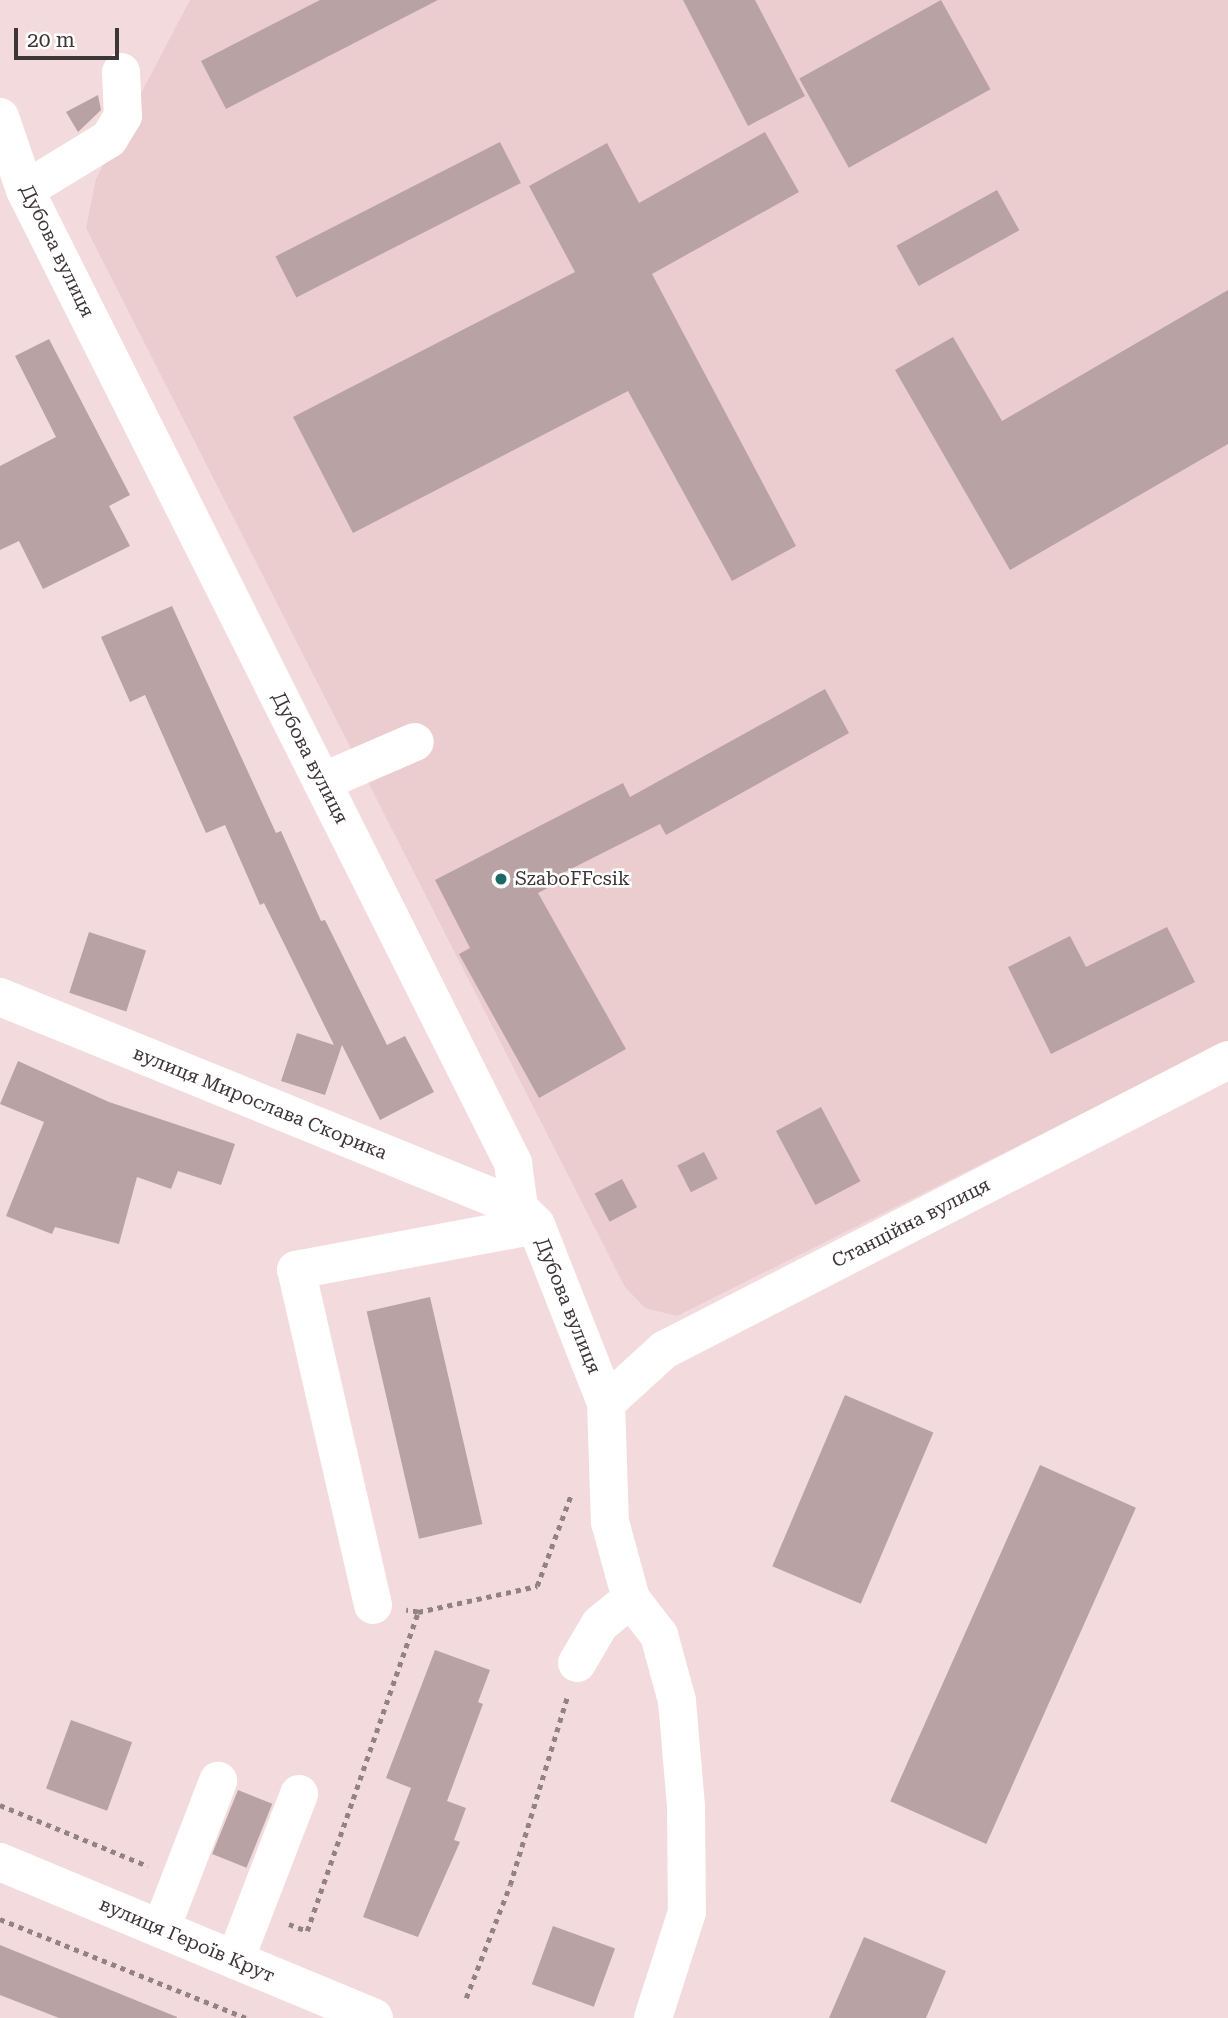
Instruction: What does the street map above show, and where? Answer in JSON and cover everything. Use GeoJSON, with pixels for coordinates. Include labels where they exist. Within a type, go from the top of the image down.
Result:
{"type":"FeatureCollection","features":[{"type":"Feature","properties":{"kind":"street"},"geometry":{"type":"LineString","coordinates":[[25,190],[109,139],[123,116],[121,72]]}},
{"type":"Feature","properties":{"kind":"street","name":"Дубова вулиця"},"geometry":{"type":"LineString","coordinates":[[0,117],[25,190],[513,1163],[527,1216],[606,1403],[610,1522],[631,1599]]}},
{"type":"Feature","properties":{"kind":"street"},"geometry":{"type":"LineString","coordinates":[[322,782],[415,742]]}},
{"type":"Feature","properties":{"kind":"street","name":"вулиця Мирослава Скорика"},"geometry":{"type":"LineString","coordinates":[[0,997],[527,1216]]}},
{"type":"Feature","properties":{"kind":"street","name":"Станційна вулиця"},"geometry":{"type":"LineString","coordinates":[[606,1403],[664,1350],[1228,1060]]}},
{"type":"Feature","properties":{"kind":"street"},"geometry":{"type":"LineString","coordinates":[[373,1605],[296,1270],[527,1216]]}},
{"type":"Feature","properties":{"kind":"street"},"geometry":{"type":"LineString","coordinates":[[577,1663],[600,1624],[631,1599],[659,1635],[677,1701],[686,1807],[687,1912],[653,2018]]}},
{"type":"Feature","properties":{"kind":"street"},"geometry":{"type":"LineString","coordinates":[[161,1929],[218,1781]]}},
{"type":"Feature","properties":{"kind":"street"},"geometry":{"type":"LineString","coordinates":[[235,1960],[299,1794]]}},
{"type":"Feature","properties":{"kind":"street","name":"вулиця Героїв Крут"},"geometry":{"type":"LineString","coordinates":[[0,1862],[374,2018]]}},
{"type":"Feature","properties":{"kind":"path"},"geometry":{"type":"LineString","coordinates":[[418,1612],[537,1586],[574,1488]]}},
{"type":"Feature","properties":{"kind":"path"},"geometry":{"type":"LineString","coordinates":[[466,1998],[509,1885],[577,1663]]}},
{"type":"Feature","properties":{"kind":"path"},"geometry":{"type":"LineString","coordinates":[[0,1919],[246,2018]]}},
{"type":"Feature","properties":{"kind":"shaded area"},"geometry":{"type":"Polygon","coordinates":[[[190,0],[1228,0],[1228,1041],[677,1316],[645,1308],[625,1287],[86,228],[96,179],[190,0]]]}},
{"type":"Feature","properties":{"kind":"building"},"geometry":{"type":"Polygon","coordinates":[[[320,0],[438,0],[226,109],[201,61],[320,0]]]}},
{"type":"Feature","properties":{"kind":"building"},"geometry":{"type":"Polygon","coordinates":[[[683,0],[755,0],[805,96],[748,126],[683,0]]]}},
{"type":"Feature","properties":{"kind":"building"},"geometry":{"type":"Polygon","coordinates":[[[941,0],[990,89],[849,168],[799,79],[941,0]]]}},
{"type":"Feature","properties":{"kind":"building"},"geometry":{"type":"Polygon","coordinates":[[[98,95],[101,110],[78,132],[66,112],[98,95]]]}},
{"type":"Feature","properties":{"kind":"building"},"geometry":{"type":"Polygon","coordinates":[[[765,132],[799,192],[652,274],[796,546],[732,581],[628,391],[353,533],[293,417],[575,272],[529,186],[607,143],[639,203],[765,132]]]}},
{"type":"Feature","properties":{"kind":"building"},"geometry":{"type":"Polygon","coordinates":[[[500,142],[521,183],[296,297],[275,256],[500,142]]]}},
{"type":"Feature","properties":{"kind":"building"},"geometry":{"type":"Polygon","coordinates":[[[997,190],[1019,230],[919,286],[896,246],[997,190]]]}},
{"type":"Feature","properties":{"kind":"building"},"geometry":{"type":"Polygon","coordinates":[[[1228,290],[1228,444],[1010,570],[895,370],[953,337],[1002,421],[1228,290]]]}},
{"type":"Feature","properties":{"kind":"building"},"geometry":{"type":"Polygon","coordinates":[[[49,339],[130,495],[109,506],[130,546],[43,589],[19,541],[0,550],[0,466],[56,437],[15,356],[49,339]]]}},
{"type":"Feature","properties":{"kind":"building"},"geometry":{"type":"Polygon","coordinates":[[[172,606],[276,833],[281,831],[321,921],[325,920],[387,1045],[405,1036],[434,1092],[380,1120],[342,1045],[325,1095],[281,1081],[297,1033],[334,1045],[264,903],[260,905],[225,825],[206,833],[145,695],[130,702],[101,637],[172,606]]]}},
{"type":"Feature","properties":{"kind":"building"},"geometry":{"type":"Polygon","coordinates":[[[825,689],[849,733],[666,835],[660,824],[563,873],[567,878],[538,893],[626,1049],[539,1098],[459,954],[470,948],[435,880],[623,783],[630,797],[825,689]]]}},
{"type":"Feature","properties":{"kind":"building"},"geometry":{"type":"Polygon","coordinates":[[[1167,927],[1195,982],[1051,1054],[1008,967],[1070,936],[1086,967],[1167,927]]]}},
{"type":"Feature","properties":{"kind":"building"},"geometry":{"type":"Polygon","coordinates":[[[89,932],[146,951],[126,1011],[69,993],[89,932]]]}},
{"type":"Feature","properties":{"kind":"building"},"geometry":{"type":"Polygon","coordinates":[[[18,1061],[109,1102],[235,1144],[221,1185],[178,1171],[171,1189],[137,1177],[119,1244],[55,1227],[52,1234],[6,1216],[44,1122],[0,1104],[18,1061]]]}},
{"type":"Feature","properties":{"kind":"building"},"geometry":{"type":"Polygon","coordinates":[[[821,1107],[860,1181],[815,1205],[776,1131],[821,1107]]]}},
{"type":"Feature","properties":{"kind":"building"},"geometry":{"type":"Polygon","coordinates":[[[704,1152],[718,1179],[691,1192],[677,1166],[704,1152]]]}},
{"type":"Feature","properties":{"kind":"building"},"geometry":{"type":"Polygon","coordinates":[[[622,1179],[637,1207],[610,1222],[595,1194],[622,1179]]]}},
{"type":"Feature","properties":{"kind":"building"},"geometry":{"type":"Polygon","coordinates":[[[430,1297],[482,1524],[419,1539],[367,1312],[430,1297]]]}},
{"type":"Feature","properties":{"kind":"building"},"geometry":{"type":"Polygon","coordinates":[[[845,1395],[933,1433],[861,1604],[772,1566],[845,1395]]]}},
{"type":"Feature","properties":{"kind":"building"},"geometry":{"type":"Polygon","coordinates":[[[1040,1465],[1136,1508],[986,1844],[890,1801],[1040,1465]]]}},
{"type":"Feature","properties":{"kind":"building"},"geometry":{"type":"Polygon","coordinates":[[[435,1650],[490,1670],[478,1702],[483,1704],[447,1801],[466,1808],[454,1840],[460,1842],[418,1937],[363,1917],[411,1788],[386,1778],[435,1650]]]}},
{"type":"Feature","properties":{"kind":"building"},"geometry":{"type":"Polygon","coordinates":[[[71,1720],[132,1742],[107,1811],[46,1789],[71,1720]]]}},
{"type":"Feature","properties":{"kind":"building"},"geometry":{"type":"Polygon","coordinates":[[[238,1790],[272,1804],[246,1868],[212,1854],[238,1790]]]}},
{"type":"Feature","properties":{"kind":"building"},"geometry":{"type":"Polygon","coordinates":[[[553,1926],[615,1949],[594,2007],[532,1984],[553,1926]]]}},
{"type":"Feature","properties":{"kind":"building"},"geometry":{"type":"Polygon","coordinates":[[[864,1937],[946,1971],[926,2018],[829,2018],[864,1937]]]}},
{"type":"Feature","properties":{"kind":"building"},"geometry":{"type":"Polygon","coordinates":[[[0,1945],[177,2018],[59,2018],[0,1995],[0,1945]]]}},
{"type":"Feature","properties":{"kind":"place","name":"SzaboFFcsik"},"geometry":{"type":"Point","coordinates":[501,879]}}]}
